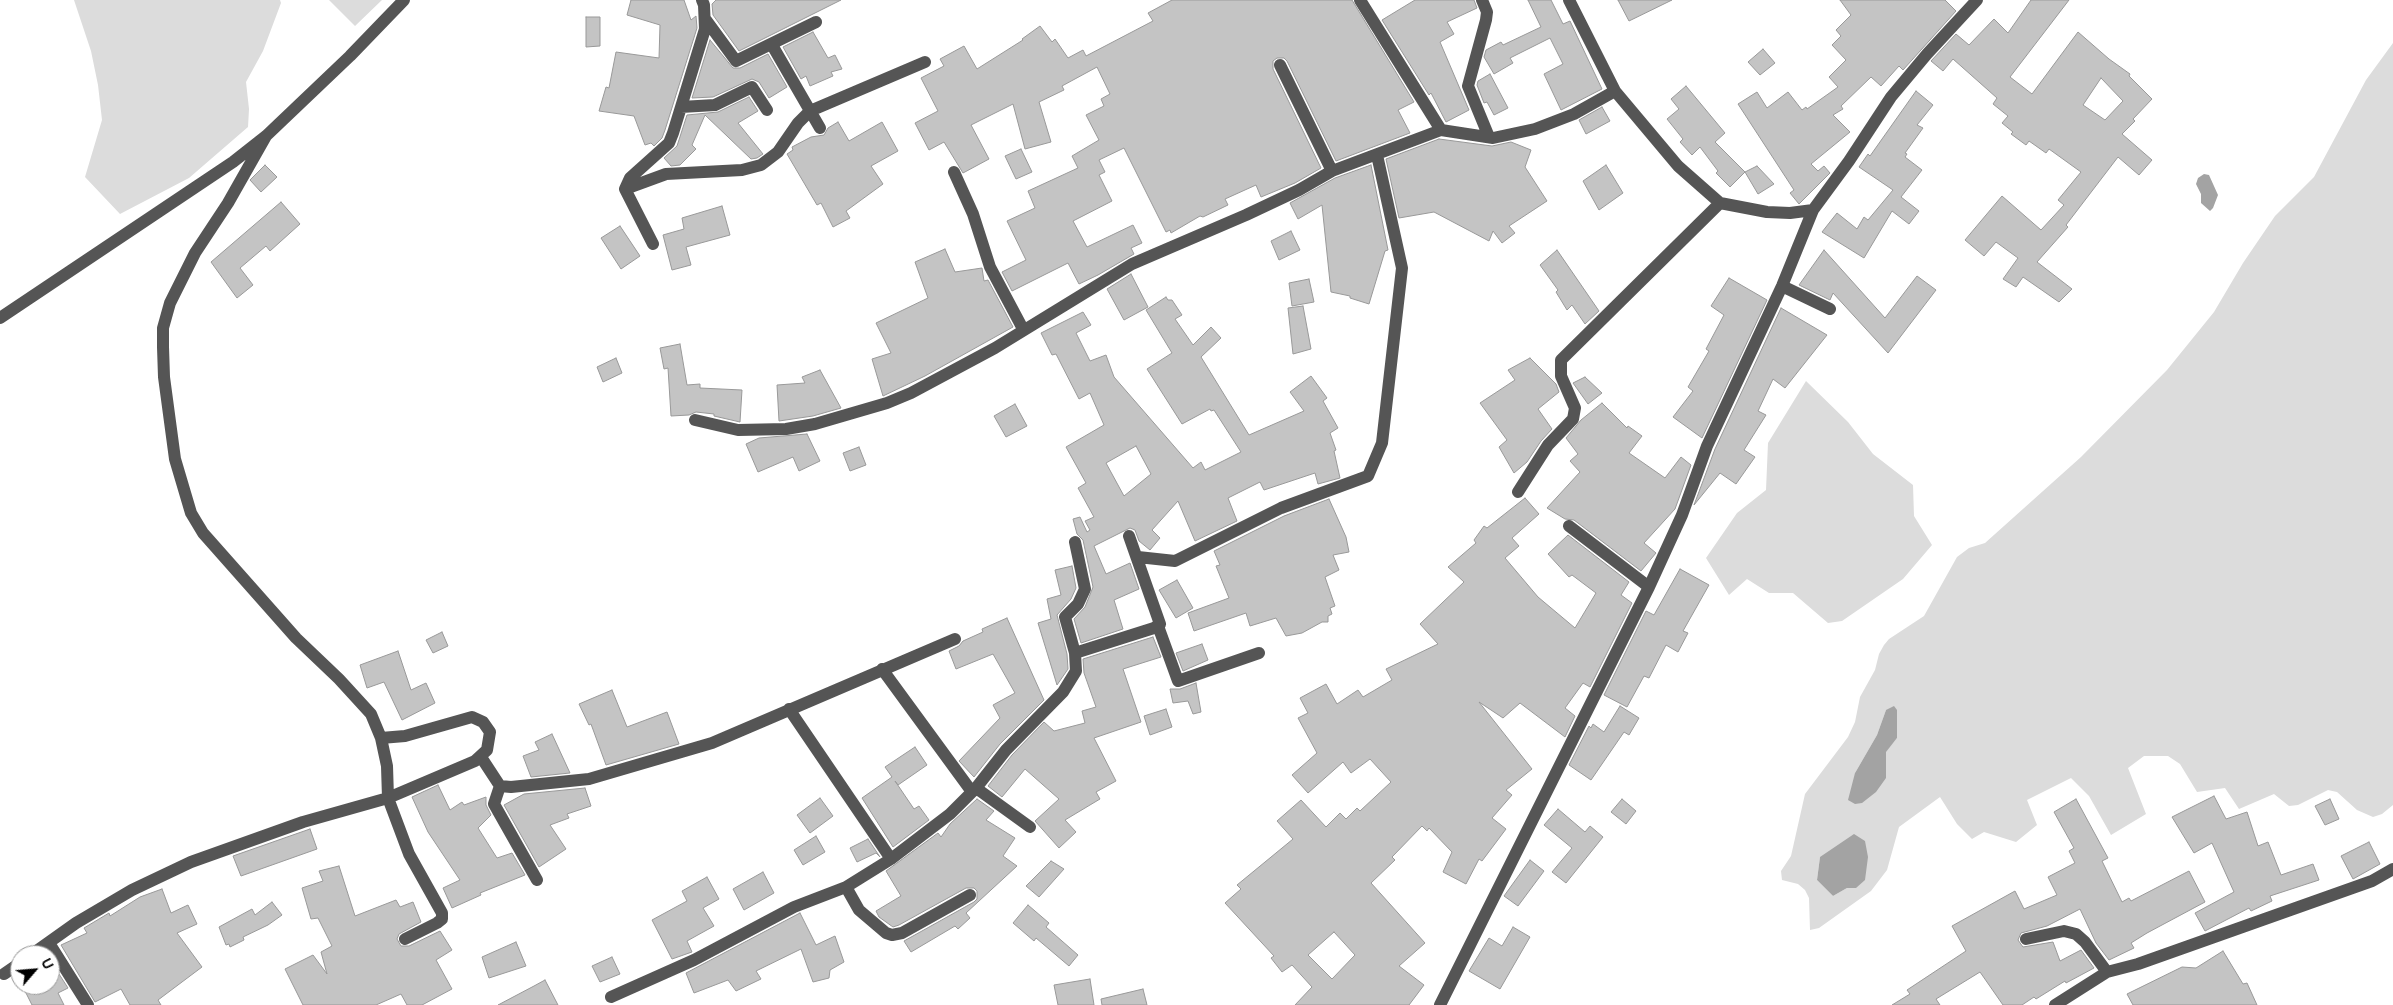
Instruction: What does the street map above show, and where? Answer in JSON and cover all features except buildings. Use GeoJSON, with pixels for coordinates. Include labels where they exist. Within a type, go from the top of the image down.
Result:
{"type":"FeatureCollection","features":[{"type":"Feature","properties":{"kind":"street"},"geometry":{"type":"LineString","coordinates":[[0,318],[233,162],[266,136],[350,56],[404,0]]}},
{"type":"Feature","properties":{"kind":"street"},"geometry":{"type":"LineString","coordinates":[[1360,0],[1441,130]]}},
{"type":"Feature","properties":{"kind":"street"},"geometry":{"type":"LineString","coordinates":[[1482,0],[1487,12],[1486,20],[1468,86],[1489,138]]}},
{"type":"Feature","properties":{"kind":"street"},"geometry":{"type":"LineString","coordinates":[[1569,0],[1615,91],[1678,166],[1720,203],[1767,212],[1813,210]]}},
{"type":"Feature","properties":{"kind":"street"},"geometry":{"type":"LineString","coordinates":[[1440,1005],[1649,587],[1682,515],[1707,446],[1782,286],[1813,210],[1891,97],[1976,0]]}},
{"type":"Feature","properties":{"kind":"street"},"geometry":{"type":"LineString","coordinates":[[625,189],[630,178],[669,143],[682,107],[706,20],[705,2]]}},
{"type":"Feature","properties":{"kind":"street"},"geometry":{"type":"LineString","coordinates":[[706,20],[736,61],[816,22]]}},
{"type":"Feature","properties":{"kind":"street"},"geometry":{"type":"LineString","coordinates":[[772,45],[820,128]]}},
{"type":"Feature","properties":{"kind":"street"},"geometry":{"type":"LineString","coordinates":[[625,189],[666,174],[742,170],[761,165],[778,152],[798,123],[810,111],[925,62]]}},
{"type":"Feature","properties":{"kind":"street"},"geometry":{"type":"LineString","coordinates":[[1280,65],[1332,171]]}},
{"type":"Feature","properties":{"kind":"street"},"geometry":{"type":"LineString","coordinates":[[682,107],[715,106],[752,87],[767,110]]}},
{"type":"Feature","properties":{"kind":"street"},"geometry":{"type":"LineString","coordinates":[[695,420],[738,430],[786,429],[816,424],[870,409],[910,394],[995,348],[1023,329],[1132,264],[1246,216],[1299,190],[1332,171],[1441,130],[1489,138],[1550,124],[1615,91]]}},
{"type":"Feature","properties":{"kind":"street"},"geometry":{"type":"LineString","coordinates":[[266,136],[228,203],[195,253],[170,303],[163,328],[163,348],[164,377],[175,459],[191,513],[204,533],[296,638],[371,714],[381,738],[388,773],[386,784],[388,798],[409,854],[442,913],[442,919],[437,924],[405,939]]}},
{"type":"Feature","properties":{"kind":"street"},"geometry":{"type":"LineString","coordinates":[[1138,557],[1173,562],[1281,508],[1368,476],[1382,443],[1402,268],[1377,155]]}},
{"type":"Feature","properties":{"kind":"street"},"geometry":{"type":"LineString","coordinates":[[954,172],[973,214],[990,267],[1023,329]]}},
{"type":"Feature","properties":{"kind":"street"},"geometry":{"type":"LineString","coordinates":[[625,189],[653,244]]}},
{"type":"Feature","properties":{"kind":"street"},"geometry":{"type":"LineString","coordinates":[[1518,492],[1548,445],[1573,419],[1575,408],[1561,376],[1561,360],[1720,203]]}},
{"type":"Feature","properties":{"kind":"street"},"geometry":{"type":"LineString","coordinates":[[1782,286],[1830,309]]}},
{"type":"Feature","properties":{"kind":"street"},"geometry":{"type":"LineString","coordinates":[[1569,526],[1649,587]]}},
{"type":"Feature","properties":{"kind":"street"},"geometry":{"type":"LineString","coordinates":[[1129,536],[1138,557],[1160,624],[1158,626],[1178,680],[1259,653]]}},
{"type":"Feature","properties":{"kind":"street"},"geometry":{"type":"LineString","coordinates":[[611,998],[694,960],[794,907],[846,887],[891,859],[950,814],[974,790],[1006,750],[1063,692],[1076,671],[1075,653],[1065,617],[1084,596],[1085,589],[1075,542]]}},
{"type":"Feature","properties":{"kind":"street"},"geometry":{"type":"LineString","coordinates":[[1075,653],[1158,626]]}},
{"type":"Feature","properties":{"kind":"street"},"geometry":{"type":"LineString","coordinates":[[500,786],[510,787],[589,779],[712,743],[955,639]]}},
{"type":"Feature","properties":{"kind":"street"},"geometry":{"type":"LineString","coordinates":[[882,669],[974,790],[1030,827]]}},
{"type":"Feature","properties":{"kind":"street"},"geometry":{"type":"LineString","coordinates":[[789,709],[891,859]]}},
{"type":"Feature","properties":{"kind":"street"},"geometry":{"type":"LineString","coordinates":[[46,945],[76,923],[132,890],[191,862],[302,822],[388,798],[475,761],[487,750],[490,732],[483,722],[472,717],[405,736],[381,738]]}},
{"type":"Feature","properties":{"kind":"street"},"geometry":{"type":"LineString","coordinates":[[481,757],[500,786]]}},
{"type":"Feature","properties":{"kind":"street"},"geometry":{"type":"LineString","coordinates":[[500,786],[494,804],[537,880]]}},
{"type":"Feature","properties":{"kind":"street"},"geometry":{"type":"LineString","coordinates":[[2056,1005],[2107,972],[2138,964],[2372,881],[2393,869]]}},
{"type":"Feature","properties":{"kind":"street"},"geometry":{"type":"LineString","coordinates":[[846,887],[859,910],[886,933],[892,935],[902,933],[970,895]]}},
{"type":"Feature","properties":{"kind":"street"},"geometry":{"type":"LineString","coordinates":[[2026,939],[2064,931],[2076,934],[2107,972]]}},
{"type":"Feature","properties":{"kind":"street"},"geometry":{"type":"LineString","coordinates":[[49,943],[88,1005]]}},
{"type":"Feature","properties":{"kind":"street"},"geometry":{"type":"LineString","coordinates":[[4,974],[10,970]]}},
{"type":"Feature","properties":{"kind":"shaded area"},"geometry":{"type":"Polygon","coordinates":[[[74,0],[280,0],[281,3],[263,51],[246,82],[249,109],[248,127],[189,178],[120,214],[85,177],[102,120],[98,85],[91,51],[74,0]]]}},
{"type":"Feature","properties":{"kind":"shaded area"},"geometry":{"type":"Polygon","coordinates":[[[329,0],[382,0],[355,26],[329,0]]]}},
{"type":"Feature","properties":{"kind":"shaded area"},"geometry":{"type":"Polygon","coordinates":[[[2393,43],[2393,805],[2382,814],[2373,817],[2357,810],[2337,792],[2328,790],[2298,805],[2289,806],[2274,794],[2239,809],[2225,788],[2197,792],[2180,764],[2168,756],[2144,756],[2128,768],[2146,814],[2111,835],[2089,796],[2071,778],[2027,800],[2037,825],[2016,842],[1984,832],[1972,839],[1957,824],[1940,797],[1899,827],[1887,870],[1871,891],[1819,928],[1810,930],[1809,898],[1805,890],[1798,884],[1782,880],[1781,871],[1791,856],[1805,794],[1848,737],[1855,722],[1860,697],[1875,670],[1879,654],[1884,645],[1889,639],[1924,616],[1957,557],[1969,548],[1985,543],[2081,457],[2167,370],[2214,312],[2243,263],[2275,216],[2314,177],[2366,80],[2393,43]],[[1886,710],[1877,735],[1855,773],[1886,751],[1897,738],[1886,710]],[[1820,857],[1817,880],[1833,896],[1847,888],[1856,888],[1820,857]]]}},
{"type":"Feature","properties":{"kind":"shaded area"},"geometry":{"type":"Polygon","coordinates":[[[2204,174],[2209,175],[2218,195],[2210,211],[2201,203],[2201,194],[2196,184],[2198,178],[2204,174]]]}},
{"type":"Feature","properties":{"kind":"shaded area"},"geometry":{"type":"Polygon","coordinates":[[[1806,381],[1848,422],[1873,454],[1913,485],[1914,516],[1932,545],[1903,579],[1842,621],[1828,623],[1793,593],[1769,593],[1747,579],[1729,595],[1706,558],[1737,513],[1766,490],[1768,443],[1806,381]]]}},
{"type":"Feature","properties":{"kind":"shaded area"},"geometry":{"type":"Polygon","coordinates":[[[1894,706],[1897,710],[1897,738],[1886,752],[1886,778],[1876,792],[1862,803],[1855,804],[1848,800],[1855,773],[1877,735],[1886,710],[1894,706]]]}},
{"type":"Feature","properties":{"kind":"shaded area"},"geometry":{"type":"Polygon","coordinates":[[[1854,834],[1865,841],[1868,857],[1865,880],[1856,888],[1847,888],[1833,896],[1817,880],[1820,857],[1854,834]]]}}]}
